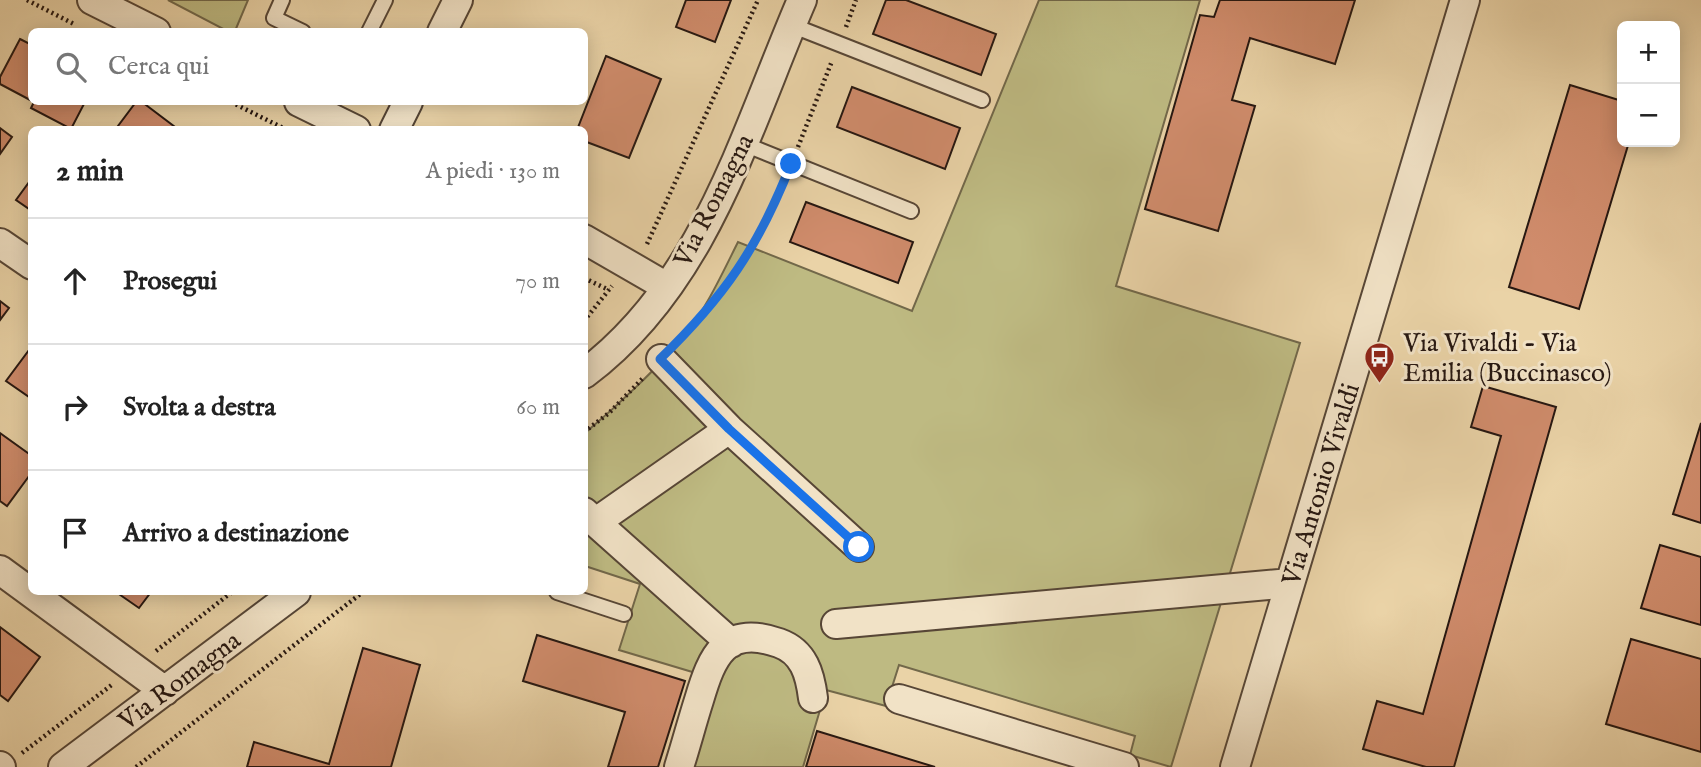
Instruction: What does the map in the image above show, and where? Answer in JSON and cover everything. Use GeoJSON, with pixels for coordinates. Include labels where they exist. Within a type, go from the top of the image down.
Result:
{"type":"FeatureCollection","features":[{"type":"Feature","properties":{"kind":"street"},"geometry":{"type":"LineString","coordinates":[[92,0],[148,28]]}},
{"type":"Feature","properties":{"kind":"street"},"geometry":{"type":"LineString","coordinates":[[444,28],[457,0]]}},
{"type":"Feature","properties":{"kind":"street","name":"Via Antonio Vivaldi"},"geometry":{"type":"LineString","coordinates":[[1235,767],[1465,0]]}},
{"type":"Feature","properties":{"kind":"street","name":"Via Romagna"},"geometry":{"type":"LineString","coordinates":[[588,371],[632,334],[691,255],[744,144],[796,12]]}},
{"type":"Feature","properties":{"kind":"street"},"geometry":{"type":"LineString","coordinates":[[305,105],[348,126]]}},
{"type":"Feature","properties":{"kind":"street"},"geometry":{"type":"LineString","coordinates":[[396,126],[406,105]]}},
{"type":"Feature","properties":{"kind":"street"},"geometry":{"type":"LineString","coordinates":[[588,241],[667,287]]}},
{"type":"Feature","properties":{"kind":"street"},"geometry":{"type":"LineString","coordinates":[[0,243],[28,262]]}},
{"type":"Feature","properties":{"kind":"street"},"geometry":{"type":"LineString","coordinates":[[660,359],[729,429],[859,547]]}},
{"type":"Feature","properties":{"kind":"street"},"geometry":{"type":"LineString","coordinates":[[729,429],[590,517],[731,643]]}},
{"type":"Feature","properties":{"kind":"street"},"geometry":{"type":"LineString","coordinates":[[0,570],[28,591]]}},
{"type":"Feature","properties":{"kind":"street"},"geometry":{"type":"LineString","coordinates":[[835,624],[1290,583]]}},
{"type":"Feature","properties":{"kind":"street"},"geometry":{"type":"LineString","coordinates":[[34,595],[164,691]]}},
{"type":"Feature","properties":{"kind":"street","name":"Via Romagna"},"geometry":{"type":"LineString","coordinates":[[63,767],[292,595]]}},
{"type":"Feature","properties":{"kind":"street"},"geometry":{"type":"LineString","coordinates":[[679,767],[710,663],[723,646],[744,636],[787,646],[804,662],[810,676],[813,698]]}},
{"type":"Feature","properties":{"kind":"street"},"geometry":{"type":"LineString","coordinates":[[899,699],[1124,767]]}},
{"type":"Feature","properties":{"kind":"lane"},"geometry":{"type":"LineString","coordinates":[[282,0],[274,18],[295,28]]}},
{"type":"Feature","properties":{"kind":"lane"},"geometry":{"type":"LineString","coordinates":[[372,28],[385,0]]}},
{"type":"Feature","properties":{"kind":"lane"},"geometry":{"type":"LineString","coordinates":[[796,12],[839,44],[982,100]]}},
{"type":"Feature","properties":{"kind":"lane"},"geometry":{"type":"LineString","coordinates":[[744,144],[911,211]]}},
{"type":"Feature","properties":{"kind":"lane"},"geometry":{"type":"LineString","coordinates":[[566,595],[624,614]]}},
{"type":"Feature","properties":{"kind":"path"},"geometry":{"type":"LineString","coordinates":[[27,0],[79,26]]}},
{"type":"Feature","properties":{"kind":"path"},"geometry":{"type":"LineString","coordinates":[[588,316],[632,265],[653,234],[758,0]]}},
{"type":"Feature","properties":{"kind":"path"},"geometry":{"type":"LineString","coordinates":[[588,429],[609,412],[732,282],[769,219],[856,0]]}},
{"type":"Feature","properties":{"kind":"path"},"geometry":{"type":"LineString","coordinates":[[236,105],[279,126]]}},
{"type":"Feature","properties":{"kind":"path"},"geometry":{"type":"LineString","coordinates":[[588,280],[609,290]]}},
{"type":"Feature","properties":{"kind":"path"},"geometry":{"type":"LineString","coordinates":[[136,767],[359,595]]}},
{"type":"Feature","properties":{"kind":"shaded area"},"geometry":{"type":"Polygon","coordinates":[[[168,0],[248,0],[236,28],[221,28],[168,0]]]}},
{"type":"Feature","properties":{"kind":"shaded area"},"geometry":{"type":"Polygon","coordinates":[[[1039,0],[1200,0],[1116,286],[1300,343],[1171,767],[1130,755],[1135,736],[899,665],[886,706],[826,690],[803,767],[671,767],[699,674],[619,650],[640,584],[588,567],[588,430],[637,386],[685,335],[707,302],[738,242],[912,311],[1039,0]]]}},
{"type":"Feature","properties":{"kind":"building"},"geometry":{"type":"Polygon","coordinates":[[[686,0],[731,0],[715,42],[676,27],[686,0]]]}},
{"type":"Feature","properties":{"kind":"building"},"geometry":{"type":"Polygon","coordinates":[[[886,0],[906,0],[996,34],[981,75],[873,34],[886,0]]]}},
{"type":"Feature","properties":{"kind":"building"},"geometry":{"type":"Polygon","coordinates":[[[1220,0],[1355,0],[1335,64],[1250,38],[1232,100],[1255,106],[1218,231],[1145,209],[1200,15],[1214,17],[1220,0]]]}},
{"type":"Feature","properties":{"kind":"building"},"geometry":{"type":"Polygon","coordinates":[[[20,39],[28,43],[28,99],[0,84],[0,77],[20,39]]]}},
{"type":"Feature","properties":{"kind":"building"},"geometry":{"type":"Polygon","coordinates":[[[606,56],[661,79],[629,158],[588,143],[588,126],[579,126],[606,56]]]}},
{"type":"Feature","properties":{"kind":"building"},"geometry":{"type":"Polygon","coordinates":[[[1570,85],[1617,99],[1617,147],[1628,147],[1579,309],[1509,287],[1570,85]]]}},
{"type":"Feature","properties":{"kind":"building"},"geometry":{"type":"Polygon","coordinates":[[[852,87],[960,128],[945,169],[837,127],[852,87]]]}},
{"type":"Feature","properties":{"kind":"building"},"geometry":{"type":"Polygon","coordinates":[[[32,105],[83,105],[73,126],[65,126],[31,108],[32,105]]]}},
{"type":"Feature","properties":{"kind":"building"},"geometry":{"type":"Polygon","coordinates":[[[134,105],[146,105],[174,126],[118,126],[134,105]]]}},
{"type":"Feature","properties":{"kind":"building"},"geometry":{"type":"Polygon","coordinates":[[[0,128],[12,137],[0,154],[0,128]]]}},
{"type":"Feature","properties":{"kind":"building"},"geometry":{"type":"Polygon","coordinates":[[[28,184],[28,208],[16,200],[28,184]]]}},
{"type":"Feature","properties":{"kind":"building"},"geometry":{"type":"Polygon","coordinates":[[[806,202],[913,242],[898,283],[790,242],[806,202]]]}},
{"type":"Feature","properties":{"kind":"building"},"geometry":{"type":"Polygon","coordinates":[[[0,301],[9,308],[0,320],[0,301]]]}},
{"type":"Feature","properties":{"kind":"building"},"geometry":{"type":"Polygon","coordinates":[[[28,351],[28,396],[6,381],[28,351]]]}},
{"type":"Feature","properties":{"kind":"building"},"geometry":{"type":"Polygon","coordinates":[[[1483,386],[1556,407],[1454,767],[1426,767],[1363,749],[1377,701],[1423,714],[1501,436],[1471,427],[1483,386]]]}},
{"type":"Feature","properties":{"kind":"building"},"geometry":{"type":"Polygon","coordinates":[[[1701,423],[1701,523],[1673,514],[1701,423]]]}},
{"type":"Feature","properties":{"kind":"building"},"geometry":{"type":"Polygon","coordinates":[[[0,433],[28,453],[28,477],[7,506],[0,501],[0,433]]]}},
{"type":"Feature","properties":{"kind":"building"},"geometry":{"type":"Polygon","coordinates":[[[1660,545],[1701,557],[1701,625],[1641,608],[1660,545]]]}},
{"type":"Feature","properties":{"kind":"building"},"geometry":{"type":"Polygon","coordinates":[[[120,595],[149,595],[139,608],[120,595]]]}},
{"type":"Feature","properties":{"kind":"building"},"geometry":{"type":"Polygon","coordinates":[[[0,627],[40,657],[8,701],[0,695],[0,627]]]}},
{"type":"Feature","properties":{"kind":"building"},"geometry":{"type":"Polygon","coordinates":[[[537,635],[685,681],[658,767],[608,767],[625,712],[523,681],[537,635]]]}},
{"type":"Feature","properties":{"kind":"building"},"geometry":{"type":"Polygon","coordinates":[[[1631,639],[1701,659],[1701,752],[1606,724],[1631,639]]]}},
{"type":"Feature","properties":{"kind":"building"},"geometry":{"type":"Polygon","coordinates":[[[363,648],[420,665],[391,767],[247,767],[254,742],[329,764],[363,648]]]}},
{"type":"Feature","properties":{"kind":"building"},"geometry":{"type":"Polygon","coordinates":[[[817,731],[935,767],[806,767],[817,731]]]}},
{"type":"Feature","properties":{"kind":"place","name":"Via Vivaldi - Via Emilia (Buccinasco)"},"geometry":{"type":"Point","coordinates":[1380,384]}},
{"type":"Feature","properties":{"kind":"route"},"geometry":{"type":"LineString","coordinates":[[791,164],[769,219],[732,282],[660,359],[729,429],[859,547]]}}]}
